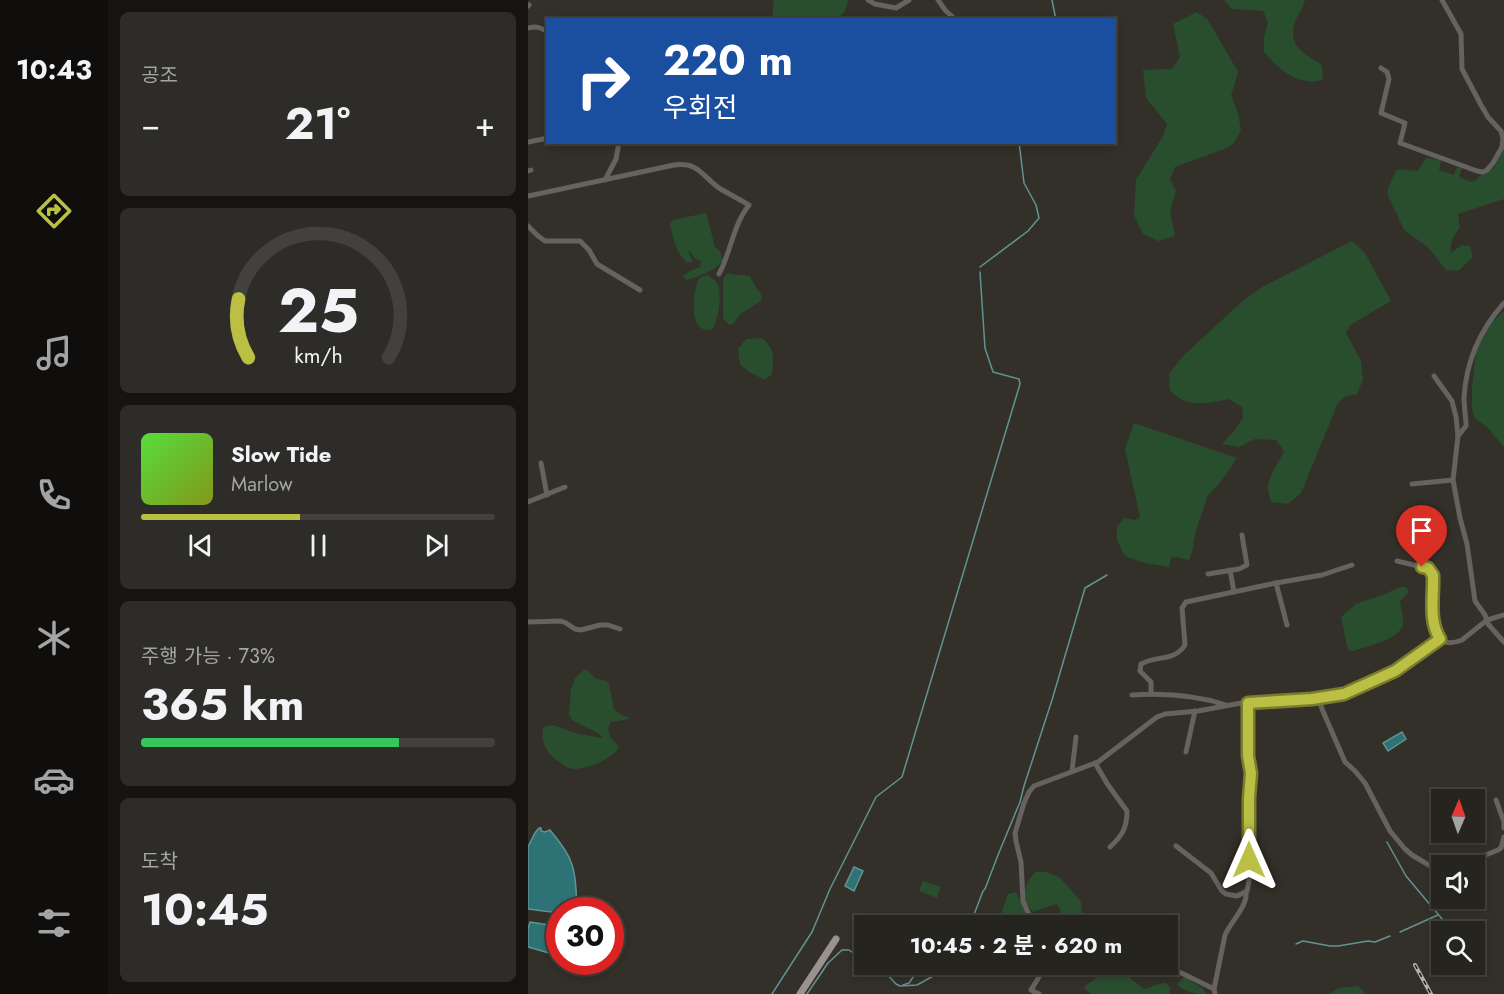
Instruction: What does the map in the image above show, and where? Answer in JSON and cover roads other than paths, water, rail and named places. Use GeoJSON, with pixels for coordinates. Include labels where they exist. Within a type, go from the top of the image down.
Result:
{"type":"FeatureCollection","features":[{"type":"Feature","properties":{"kind":"main road"},"geometry":{"type":"LineString","coordinates":[[800,994],[836,939]]}},
{"type":"Feature","properties":{"kind":"street"},"geometry":{"type":"LineString","coordinates":[[868,0],[875,4],[897,8],[909,0]]}},
{"type":"Feature","properties":{"kind":"street"},"geometry":{"type":"LineString","coordinates":[[938,0],[942,8],[954,18]]}},
{"type":"Feature","properties":{"kind":"street"},"geometry":{"type":"LineString","coordinates":[[1381,68],[1387,72],[1389,79],[1381,113],[1405,123],[1400,143],[1483,172],[1487,170],[1502,147],[1503,133],[1488,117],[1462,69],[1461,34],[1442,0]]}},
{"type":"Feature","properties":{"kind":"street"},"geometry":{"type":"LineString","coordinates":[[528,28],[535,26],[546,31]]}},
{"type":"Feature","properties":{"kind":"street"},"geometry":{"type":"LineString","coordinates":[[528,142],[546,138]]}},
{"type":"Feature","properties":{"kind":"street"},"geometry":{"type":"LineString","coordinates":[[605,180],[616,159],[619,144]]}},
{"type":"Feature","properties":{"kind":"street"},"geometry":{"type":"LineString","coordinates":[[528,196],[686,164],[700,171],[718,187],[749,205],[737,224],[724,266],[719,274]]}},
{"type":"Feature","properties":{"kind":"street"},"geometry":{"type":"LineString","coordinates":[[528,226],[545,241],[580,241],[589,250],[597,264],[640,290]]}},
{"type":"Feature","properties":{"kind":"street"},"geometry":{"type":"LineString","coordinates":[[1458,436],[1466,426],[1464,397],[1470,360],[1488,323],[1504,303]]}},
{"type":"Feature","properties":{"kind":"street"},"geometry":{"type":"LineString","coordinates":[[1434,376],[1452,401],[1456,417],[1458,436],[1453,480],[1467,544],[1473,595],[1488,624],[1504,642]]}},
{"type":"Feature","properties":{"kind":"street"},"geometry":{"type":"LineString","coordinates":[[541,463],[547,495]]}},
{"type":"Feature","properties":{"kind":"street"},"geometry":{"type":"LineString","coordinates":[[1412,484],[1453,480]]}},
{"type":"Feature","properties":{"kind":"street"},"geometry":{"type":"LineString","coordinates":[[528,502],[565,487]]}},
{"type":"Feature","properties":{"kind":"street"},"geometry":{"type":"LineString","coordinates":[[1208,574],[1239,569],[1247,565],[1242,535]]}},
{"type":"Feature","properties":{"kind":"street"},"geometry":{"type":"LineString","coordinates":[[1397,561],[1428,568],[1431,572],[1433,624],[1440,639],[1458,642],[1487,620],[1504,615]]}},
{"type":"Feature","properties":{"kind":"street"},"geometry":{"type":"LineString","coordinates":[[1151,694],[1152,684],[1140,671],[1141,664],[1176,654],[1182,650],[1185,645],[1182,612],[1186,602],[1322,575],[1352,565]]}},
{"type":"Feature","properties":{"kind":"street"},"geometry":{"type":"LineString","coordinates":[[1230,570],[1234,592]]}},
{"type":"Feature","properties":{"kind":"street"},"geometry":{"type":"LineString","coordinates":[[1276,583],[1287,625]]}},
{"type":"Feature","properties":{"kind":"street"},"geometry":{"type":"LineString","coordinates":[[528,622],[561,621],[581,630],[608,625],[620,630]]}},
{"type":"Feature","properties":{"kind":"street"},"geometry":{"type":"LineString","coordinates":[[1029,915],[1023,901],[1021,862],[1016,841],[1017,825],[1029,792],[1034,786],[1095,763],[1157,717],[1165,714],[1344,694],[1395,671],[1440,639]]}},
{"type":"Feature","properties":{"kind":"street"},"geometry":{"type":"LineString","coordinates":[[1132,695],[1167,694],[1211,700],[1227,706]]}},
{"type":"Feature","properties":{"kind":"street"},"geometry":{"type":"LineString","coordinates":[[1319,698],[1345,762],[1365,783],[1390,831],[1412,855],[1431,866]]}},
{"type":"Feature","properties":{"kind":"street"},"geometry":{"type":"LineString","coordinates":[[1178,972],[1215,991],[1225,935],[1245,902],[1249,880],[1251,773],[1248,756],[1248,703]]}},
{"type":"Feature","properties":{"kind":"street"},"geometry":{"type":"LineString","coordinates":[[1186,752],[1195,711]]}},
{"type":"Feature","properties":{"kind":"street"},"geometry":{"type":"LineString","coordinates":[[1072,771],[1076,737]]}},
{"type":"Feature","properties":{"kind":"street"},"geometry":{"type":"LineString","coordinates":[[1095,763],[1108,786],[1127,811],[1121,837],[1110,847]]}},
{"type":"Feature","properties":{"kind":"street"},"geometry":{"type":"LineString","coordinates":[[1496,800],[1504,828]]}},
{"type":"Feature","properties":{"kind":"street"},"geometry":{"type":"LineString","coordinates":[[1485,855],[1501,848],[1504,837]]}},
{"type":"Feature","properties":{"kind":"street"},"geometry":{"type":"LineString","coordinates":[[1176,846],[1212,873],[1226,894],[1237,896],[1246,892]]}},
{"type":"Feature","properties":{"kind":"street"},"geometry":{"type":"LineString","coordinates":[[1498,850],[1504,854]]}},
{"type":"Feature","properties":{"kind":"street"},"geometry":{"type":"LineString","coordinates":[[1039,994],[1031,990],[1040,975]]}},
{"type":"Feature","properties":{"kind":"water"},"geometry":{"type":"Polygon","coordinates":[[[1402,732],[1406,739],[1388,751],[1383,743],[1402,732]]]}},
{"type":"Feature","properties":{"kind":"water"},"geometry":{"type":"Polygon","coordinates":[[[539,828],[545,832],[550,830],[569,858],[575,879],[576,897],[546,897],[546,911],[528,909],[528,847],[539,828]]]}},
{"type":"Feature","properties":{"kind":"water"},"geometry":{"type":"Polygon","coordinates":[[[854,867],[863,871],[854,891],[845,886],[854,867]]]}},
{"type":"Feature","properties":{"kind":"water"},"geometry":{"type":"Polygon","coordinates":[[[530,922],[546,924],[546,952],[528,947],[530,922]]]}},
{"type":"Feature","properties":{"kind":"waterway"},"geometry":{"type":"LineString","coordinates":[[1052,0],[1056,18]]}},
{"type":"Feature","properties":{"kind":"waterway"},"geometry":{"type":"LineString","coordinates":[[980,267],[1028,231],[1039,218],[1036,205],[1024,183],[1019,144]]}},
{"type":"Feature","properties":{"kind":"waterway"},"geometry":{"type":"LineString","coordinates":[[772,994],[812,932],[830,889],[876,797],[902,777],[1020,384],[1019,379],[993,372],[985,348],[980,272]]}},
{"type":"Feature","properties":{"kind":"waterway"},"geometry":{"type":"LineString","coordinates":[[974,915],[1020,802],[1085,588],[1107,575]]}},
{"type":"Feature","properties":{"kind":"waterway"},"geometry":{"type":"LineString","coordinates":[[1387,842],[1406,876],[1444,921]]}},
{"type":"Feature","properties":{"kind":"waterway"},"geometry":{"type":"LineString","coordinates":[[1400,932],[1438,915]]}},
{"type":"Feature","properties":{"kind":"waterway"},"geometry":{"type":"LineString","coordinates":[[1296,944],[1303,941],[1338,946],[1375,942],[1390,936]]}},
{"type":"Feature","properties":{"kind":"waterway"},"geometry":{"type":"LineString","coordinates":[[807,994],[828,963],[842,950],[849,950],[854,954]]}},
{"type":"Feature","properties":{"kind":"waterway"},"geometry":{"type":"LineString","coordinates":[[888,975],[900,986],[917,985],[935,975]]}},
{"type":"Feature","properties":{"kind":"waterway"},"geometry":{"type":"LineString","coordinates":[[903,985],[909,983],[914,975]]}},
{"type":"Feature","properties":{"kind":"railway"},"geometry":{"type":"LineString","coordinates":[[1415,965],[1431,994]]}}]}
